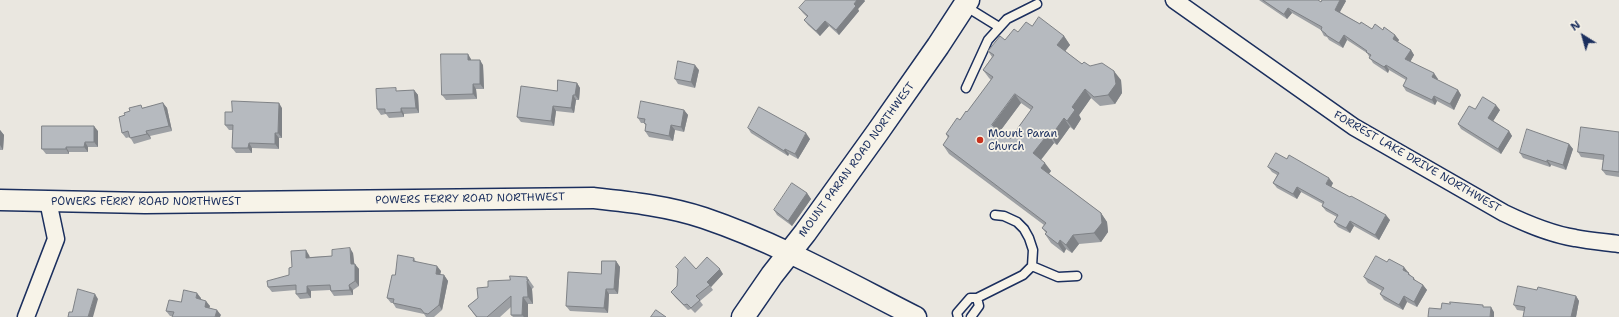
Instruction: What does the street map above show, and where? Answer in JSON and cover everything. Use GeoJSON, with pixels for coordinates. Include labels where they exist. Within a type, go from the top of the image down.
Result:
{"type":"FeatureCollection","features":[{"type":"Feature","properties":{"kind":"main road","name":"MOUNT PARAN ROAD NORTHWEST"},"geometry":{"type":"LineString","coordinates":[[743,317],[772,275],[877,133],[966,3]]}},
{"type":"Feature","properties":{"kind":"street","name":"FORREST LAKE DRIVE NORTHWEST"},"geometry":{"type":"LineString","coordinates":[[1174,0],[1354,127],[1504,213],[1527,224],[1550,232],[1575,238],[1619,244]]}},
{"type":"Feature","properties":{"kind":"street","name":"POWERS FERRY ROAD NORTHWEST"},"geometry":{"type":"LineString","coordinates":[[0,200],[145,203],[593,198],[648,204],[703,218],[789,253],[916,317]]}},
{"type":"Feature","properties":{"kind":"street"},"geometry":{"type":"LineString","coordinates":[[26,317],[56,239],[48,201]]}},
{"type":"Feature","properties":{"kind":"lane"},"geometry":{"type":"LineString","coordinates":[[966,3],[999,27]]}},
{"type":"Feature","properties":{"kind":"lane"},"geometry":{"type":"LineString","coordinates":[[966,88],[988,40],[1007,18],[1037,4]]}},
{"type":"Feature","properties":{"kind":"lane"},"geometry":{"type":"LineString","coordinates":[[958,317],[957,313],[970,298],[977,298],[1022,275],[1032,266],[1034,250],[1024,229],[1017,222],[1004,216],[995,215]]}},
{"type":"Feature","properties":{"kind":"lane"},"geometry":{"type":"LineString","coordinates":[[1032,266],[1058,278],[1077,276]]}},
{"type":"Feature","properties":{"kind":"lane"},"geometry":{"type":"LineString","coordinates":[[971,317],[979,306],[977,298]]}},
{"type":"Feature","properties":{"kind":"building"},"geometry":{"type":"Polygon","coordinates":[[[806,0],[857,0],[854,4],[856,6],[836,30],[825,21],[816,31],[804,20],[808,16],[799,8],[806,0]]]}},
{"type":"Feature","properties":{"kind":"building"},"geometry":{"type":"Polygon","coordinates":[[[1263,0],[1318,0],[1321,2],[1322,0],[1340,0],[1335,10],[1360,24],[1361,22],[1372,29],[1375,24],[1383,30],[1384,27],[1395,35],[1393,39],[1411,50],[1405,59],[1434,73],[1432,77],[1458,90],[1450,104],[1434,96],[1432,100],[1403,86],[1407,78],[1386,65],[1384,67],[1369,58],[1371,55],[1366,52],[1367,51],[1344,35],[1339,43],[1326,35],[1321,30],[1322,27],[1288,8],[1284,14],[1263,0]]]}},
{"type":"Feature","properties":{"kind":"building","name":"Mount Paran Church"},"geometry":{"type":"Polygon","coordinates":[[[1039,17],[1064,36],[1057,45],[1082,64],[1084,62],[1090,66],[1102,63],[1114,71],[1116,84],[1108,95],[1094,97],[1085,89],[1072,107],[1075,110],[1067,121],[1064,118],[1051,136],[1048,134],[1033,153],[1045,163],[1041,168],[1101,213],[1102,223],[1094,233],[1073,235],[1066,245],[1060,240],[1058,244],[1045,234],[1047,232],[1042,228],[1046,223],[943,145],[949,136],[946,134],[957,118],[960,120],[993,77],[983,70],[994,55],[988,51],[1000,36],[1005,40],[1014,29],[1018,32],[1026,22],[1032,26],[1039,17]],[[1015,94],[992,125],[1010,139],[1033,107],[1015,94]]]}},
{"type":"Feature","properties":{"kind":"building"},"geometry":{"type":"Polygon","coordinates":[[[441,54],[468,54],[468,60],[480,60],[480,84],[473,84],[473,94],[442,95],[441,54]]]}},
{"type":"Feature","properties":{"kind":"building"},"geometry":{"type":"Polygon","coordinates":[[[678,61],[695,65],[691,82],[675,79],[678,61]]]}},
{"type":"Feature","properties":{"kind":"building"},"geometry":{"type":"Polygon","coordinates":[[[558,80],[577,83],[571,108],[553,106],[551,121],[517,117],[521,86],[557,91],[558,80]]]}},
{"type":"Feature","properties":{"kind":"building"},"geometry":{"type":"Polygon","coordinates":[[[396,88],[396,91],[414,90],[416,108],[401,108],[401,112],[385,113],[385,109],[377,109],[376,89],[396,88]]]}},
{"type":"Feature","properties":{"kind":"building"},"geometry":{"type":"Polygon","coordinates":[[[1483,97],[1496,105],[1488,118],[1509,131],[1498,149],[1458,124],[1469,106],[1475,109],[1483,97]]]}},
{"type":"Feature","properties":{"kind":"building"},"geometry":{"type":"Polygon","coordinates":[[[232,101],[279,103],[278,133],[275,133],[275,144],[249,143],[248,148],[232,148],[233,125],[225,125],[225,112],[232,112],[232,101]]]}},
{"type":"Feature","properties":{"kind":"building"},"geometry":{"type":"Polygon","coordinates":[[[641,101],[684,110],[681,127],[671,125],[669,136],[645,131],[645,119],[638,118],[641,101]]]}},
{"type":"Feature","properties":{"kind":"building"},"geometry":{"type":"Polygon","coordinates":[[[163,103],[169,126],[146,131],[147,134],[130,138],[128,131],[122,133],[119,117],[130,111],[129,108],[141,105],[142,108],[163,103]]]}},
{"type":"Feature","properties":{"kind":"building"},"geometry":{"type":"Polygon","coordinates":[[[759,107],[806,133],[795,154],[785,149],[784,151],[748,128],[759,107]]]}},
{"type":"Feature","properties":{"kind":"building"},"geometry":{"type":"Polygon","coordinates":[[[42,126],[94,126],[94,142],[85,142],[84,147],[42,149],[42,126]]]}},
{"type":"Feature","properties":{"kind":"building"},"geometry":{"type":"Polygon","coordinates":[[[1581,127],[1619,132],[1619,172],[1602,170],[1604,155],[1578,152],[1581,127]]]}},
{"type":"Feature","properties":{"kind":"building"},"geometry":{"type":"Polygon","coordinates":[[[1527,129],[1569,144],[1563,165],[1547,160],[1547,162],[1520,153],[1527,129]]]}},
{"type":"Feature","properties":{"kind":"building"},"geometry":{"type":"Polygon","coordinates":[[[1276,153],[1287,159],[1289,155],[1329,178],[1326,184],[1386,215],[1375,235],[1350,221],[1346,228],[1334,222],[1338,215],[1322,206],[1324,202],[1297,187],[1293,194],[1273,183],[1279,173],[1268,167],[1276,153]]]}},
{"type":"Feature","properties":{"kind":"building"},"geometry":{"type":"Polygon","coordinates":[[[792,183],[807,193],[788,221],[774,210],[792,183]]]}},
{"type":"Feature","properties":{"kind":"building"},"geometry":{"type":"Polygon","coordinates":[[[350,248],[351,264],[355,264],[355,281],[349,285],[350,290],[331,291],[330,285],[307,286],[307,293],[296,294],[296,285],[268,287],[267,281],[289,275],[289,268],[292,267],[291,251],[306,250],[306,258],[332,256],[332,250],[350,248]]]}},
{"type":"Feature","properties":{"kind":"building"},"geometry":{"type":"Polygon","coordinates":[[[398,255],[414,258],[413,261],[437,266],[436,274],[444,275],[439,305],[428,314],[424,313],[421,309],[393,303],[394,299],[387,298],[392,275],[395,275],[398,255]]]}},
{"type":"Feature","properties":{"kind":"building"},"geometry":{"type":"Polygon","coordinates":[[[1376,256],[1387,262],[1389,259],[1404,267],[1403,270],[1423,285],[1414,302],[1404,296],[1399,305],[1380,294],[1384,288],[1364,277],[1376,256]]]}},
{"type":"Feature","properties":{"kind":"building"},"geometry":{"type":"Polygon","coordinates":[[[685,257],[696,269],[707,257],[720,269],[707,282],[710,285],[696,296],[700,300],[691,308],[687,304],[684,305],[671,292],[677,286],[678,269],[676,267],[685,257]]]}},
{"type":"Feature","properties":{"kind":"building"},"geometry":{"type":"Polygon","coordinates":[[[602,261],[616,261],[614,289],[606,289],[604,308],[566,306],[568,272],[601,274],[602,261]]]}},
{"type":"Feature","properties":{"kind":"building"},"geometry":{"type":"Polygon","coordinates":[[[510,276],[527,277],[527,280],[529,280],[527,281],[528,297],[523,297],[522,315],[511,315],[511,296],[487,317],[477,317],[468,306],[478,298],[477,288],[488,287],[488,281],[510,280],[510,276]]]}},
{"type":"Feature","properties":{"kind":"building"},"geometry":{"type":"Polygon","coordinates":[[[1518,286],[1537,290],[1538,287],[1576,296],[1571,317],[1523,317],[1525,307],[1514,305],[1518,286]]]}},
{"type":"Feature","properties":{"kind":"building"},"geometry":{"type":"Polygon","coordinates":[[[78,289],[95,294],[88,317],[68,317],[69,312],[72,312],[78,289]]]}},
{"type":"Feature","properties":{"kind":"building"},"geometry":{"type":"Polygon","coordinates":[[[184,290],[197,293],[196,298],[206,301],[205,307],[217,310],[215,317],[172,317],[174,312],[166,311],[169,300],[181,302],[184,290]]]}},
{"type":"Feature","properties":{"kind":"building"},"geometry":{"type":"Polygon","coordinates":[[[1450,302],[1491,307],[1490,317],[1428,317],[1429,308],[1441,309],[1442,303],[1450,304],[1450,302]]]}},
{"type":"Feature","properties":{"kind":"building"},"geometry":{"type":"Polygon","coordinates":[[[656,310],[666,317],[651,317],[656,310]]]}},
{"type":"Feature","properties":{"kind":"place","name":"Mount Paran Church"},"geometry":{"type":"Point","coordinates":[980,140]}}]}
